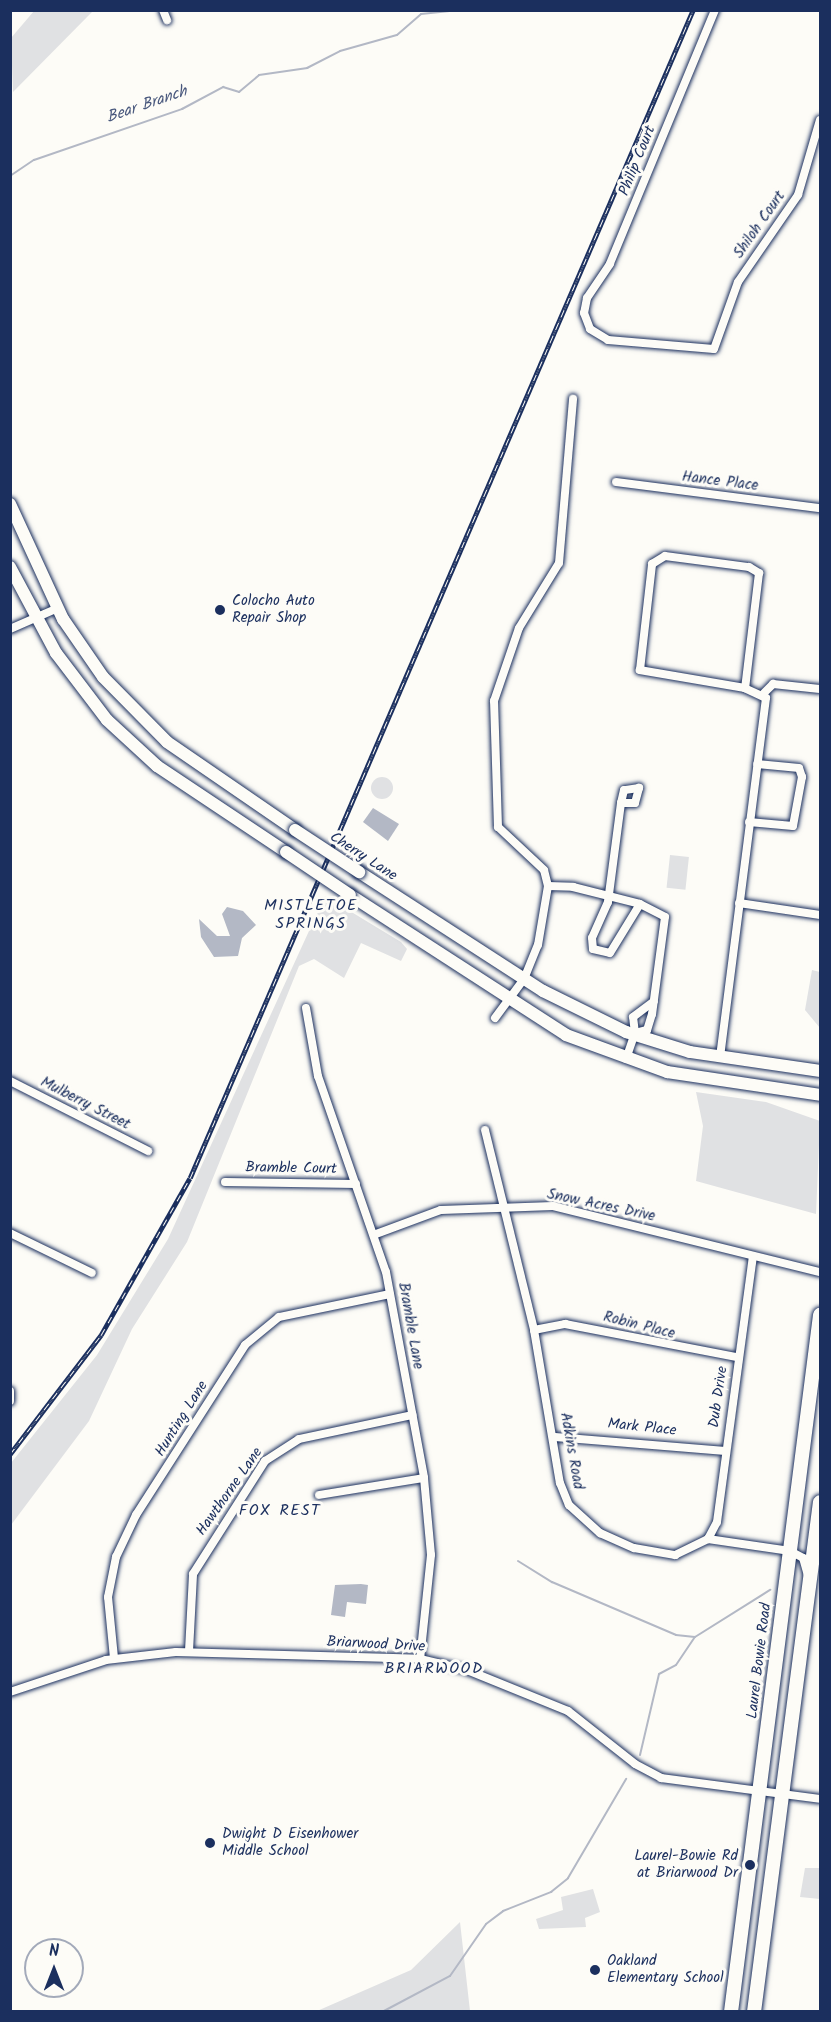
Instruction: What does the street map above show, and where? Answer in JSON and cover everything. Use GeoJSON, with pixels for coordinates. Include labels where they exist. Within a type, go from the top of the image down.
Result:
{"type":"FeatureCollection","features":[{"type":"Feature","properties":{"kind":"main road","name":"Cherry Lane"},"geometry":{"type":"LineString","coordinates":[[10,504],[58,608],[103,678],[151,728],[295,830],[524,979],[635,1034],[720,1057],[820,1071]]}},
{"type":"Feature","properties":{"kind":"main road"},"geometry":{"type":"LineString","coordinates":[[10,567],[36,618],[81,689],[135,747],[286,852],[509,1000],[566,1035],[626,1059],[690,1076],[820,1095]]}},
{"type":"Feature","properties":{"kind":"main road","name":"Laurel Bowie Road"},"geometry":{"type":"LineString","coordinates":[[731,2012],[820,1315]]}},
{"type":"Feature","properties":{"kind":"main road"},"geometry":{"type":"LineString","coordinates":[[754,2012],[820,1502]]}},
{"type":"Feature","properties":{"kind":"street"},"geometry":{"type":"LineString","coordinates":[[163,10],[167,20]]}},
{"type":"Feature","properties":{"kind":"street","name":"Philip Court"},"geometry":{"type":"LineString","coordinates":[[716,10],[610,264],[586,302],[585,319],[593,332],[608,340],[702,352],[718,344]]}},
{"type":"Feature","properties":{"kind":"street","name":"Shiloh Court"},"geometry":{"type":"LineString","coordinates":[[718,344],[738,282],[798,195],[820,120]]}},
{"type":"Feature","properties":{"kind":"street"},"geometry":{"type":"LineString","coordinates":[[495,1018],[524,979],[540,937],[548,886],[544,870],[498,827],[493,709],[519,628],[559,563],[573,399]]}},
{"type":"Feature","properties":{"kind":"street","name":"Hance Place"},"geometry":{"type":"LineString","coordinates":[[616,482],[820,508]]}},
{"type":"Feature","properties":{"kind":"street"},"geometry":{"type":"LineString","coordinates":[[745,688],[759,573],[749,567],[654,558],[640,670],[764,693]]}},
{"type":"Feature","properties":{"kind":"street"},"geometry":{"type":"LineString","coordinates":[[10,629],[58,608]]}},
{"type":"Feature","properties":{"kind":"street"},"geometry":{"type":"LineString","coordinates":[[720,1057],[764,693],[773,684],[820,689]]}},
{"type":"Feature","properties":{"kind":"street"},"geometry":{"type":"LineString","coordinates":[[749,822],[793,826],[802,777],[799,768],[757,764]]}},
{"type":"Feature","properties":{"kind":"street"},"geometry":{"type":"LineString","coordinates":[[621,803],[609,896],[591,945],[605,954],[640,904]]}},
{"type":"Feature","properties":{"kind":"street"},"geometry":{"type":"LineString","coordinates":[[548,886],[609,896],[640,904],[662,914],[667,924],[654,1001],[647,1029],[635,1034]]}},
{"type":"Feature","properties":{"kind":"street"},"geometry":{"type":"LineString","coordinates":[[739,903],[820,915]]}},
{"type":"Feature","properties":{"kind":"street"},"geometry":{"type":"LineString","coordinates":[[626,1059],[635,1034],[633,1017],[654,1001]]}},
{"type":"Feature","properties":{"kind":"street","name":"Bramble Lane"},"geometry":{"type":"LineString","coordinates":[[306,1008],[318,1076],[376,1234],[390,1294],[424,1478],[431,1555],[420,1659]]}},
{"type":"Feature","properties":{"kind":"street","name":"Mulberry Street"},"geometry":{"type":"LineString","coordinates":[[10,1081],[148,1151]]}},
{"type":"Feature","properties":{"kind":"street","name":"Adkins Road"},"geometry":{"type":"LineString","coordinates":[[485,1130],[502,1207],[534,1330],[565,1498],[600,1533],[634,1548],[675,1555],[708,1539]]}},
{"type":"Feature","properties":{"kind":"street","name":"Bramble Court"},"geometry":{"type":"LineString","coordinates":[[225,1182],[356,1184]]}},
{"type":"Feature","properties":{"kind":"street","name":"Snow Acres Drive"},"geometry":{"type":"LineString","coordinates":[[376,1234],[441,1210],[502,1207],[559,1208],[820,1272]]}},
{"type":"Feature","properties":{"kind":"street"},"geometry":{"type":"LineString","coordinates":[[10,1233],[92,1273]]}},
{"type":"Feature","properties":{"kind":"street","name":"Dub Drive"},"geometry":{"type":"LineString","coordinates":[[708,1539],[717,1522],[753,1256]]}},
{"type":"Feature","properties":{"kind":"street","name":"Hunting Lane"},"geometry":{"type":"LineString","coordinates":[[114,1658],[109,1586],[126,1533],[256,1330],[279,1317],[390,1294]]}},
{"type":"Feature","properties":{"kind":"street","name":"Robin Place"},"geometry":{"type":"LineString","coordinates":[[534,1330],[565,1324],[738,1357]]}},
{"type":"Feature","properties":{"kind":"street","name":"Hawthorne Lane"},"geometry":{"type":"LineString","coordinates":[[189,1651],[193,1574],[265,1461],[299,1439],[412,1415]]}},
{"type":"Feature","properties":{"kind":"street","name":"Mark Place"},"geometry":{"type":"LineString","coordinates":[[555,1437],[725,1451]]}},
{"type":"Feature","properties":{"kind":"street"},"geometry":{"type":"LineString","coordinates":[[319,1495],[424,1478]]}},
{"type":"Feature","properties":{"kind":"street"},"geometry":{"type":"LineString","coordinates":[[708,1539],[790,1551],[803,1558],[810,1581]]}},
{"type":"Feature","properties":{"kind":"street","name":"Briarwood Drive"},"geometry":{"type":"LineString","coordinates":[[10,1692],[114,1658],[189,1651],[420,1659],[467,1670],[568,1711],[635,1764],[661,1778],[820,1799]]}},
{"type":"Feature","properties":{"kind":"shaded area"},"geometry":{"type":"Polygon","coordinates":[[[34,11],[93,11],[13,92],[11,38],[34,11]]]}},
{"type":"Feature","properties":{"kind":"shaded area"},"geometry":{"type":"Polygon","coordinates":[[[382,777],[390,780],[393,788],[390,796],[382,799],[374,796],[371,788],[374,780],[382,777]]]}},
{"type":"Feature","properties":{"kind":"shaded area"},"geometry":{"type":"Polygon","coordinates":[[[373,808],[399,824],[388,841],[363,822],[373,808]]]}},
{"type":"Feature","properties":{"kind":"shaded area"},"geometry":{"type":"Polygon","coordinates":[[[670,855],[689,857],[685,890],[667,888],[670,855]]]}},
{"type":"Feature","properties":{"kind":"shaded area"},"geometry":{"type":"Polygon","coordinates":[[[325,896],[401,942],[407,949],[401,961],[361,943],[344,978],[314,959],[299,966],[187,1242],[132,1329],[89,1421],[11,1525],[11,1463],[97,1355],[168,1239],[325,896]]]}},
{"type":"Feature","properties":{"kind":"shaded area"},"geometry":{"type":"Polygon","coordinates":[[[227,907],[243,911],[256,925],[242,938],[238,956],[214,957],[201,937],[199,919],[217,936],[230,936],[222,914],[227,907]]]}},
{"type":"Feature","properties":{"kind":"shaded area"},"geometry":{"type":"Polygon","coordinates":[[[812,970],[820,972],[820,1028],[805,1010],[812,970]]]}},
{"type":"Feature","properties":{"kind":"shaded area"},"geometry":{"type":"Polygon","coordinates":[[[696,1092],[766,1102],[820,1121],[816,1214],[696,1181],[703,1126],[696,1092]]]}},
{"type":"Feature","properties":{"kind":"shaded area"},"geometry":{"type":"Polygon","coordinates":[[[335,1585],[368,1585],[366,1604],[347,1602],[345,1617],[331,1615],[335,1585]]]}},
{"type":"Feature","properties":{"kind":"shaded area"},"geometry":{"type":"Polygon","coordinates":[[[805,1868],[820,1868],[820,1899],[800,1897],[805,1868]]]}},
{"type":"Feature","properties":{"kind":"shaded area"},"geometry":{"type":"Polygon","coordinates":[[[593,1889],[600,1912],[585,1918],[586,1927],[539,1929],[536,1919],[563,1910],[561,1897],[593,1889]]]}},
{"type":"Feature","properties":{"kind":"shaded area"},"geometry":{"type":"Polygon","coordinates":[[[460,1922],[470,2011],[317,2011],[411,1970],[460,1922]]]}},
{"type":"Feature","properties":{"kind":"waterway","name":"Bear Branch"},"geometry":{"type":"LineString","coordinates":[[10,176],[34,160],[182,109],[223,87],[239,92],[259,75],[307,68],[340,51],[397,35],[421,14],[457,10]]}},
{"type":"Feature","properties":{"kind":"waterway"},"geometry":{"type":"LineString","coordinates":[[518,1561],[552,1582],[676,1635],[695,1637]]}},
{"type":"Feature","properties":{"kind":"waterway"},"geometry":{"type":"LineString","coordinates":[[640,1755],[659,1674],[676,1665],[695,1637],[770,1590]]}},
{"type":"Feature","properties":{"kind":"waterway"},"geometry":{"type":"LineString","coordinates":[[382,2012],[450,1976],[486,1924],[503,1911],[551,1892],[568,1878],[626,1779]]}},
{"type":"Feature","properties":{"kind":"railway"},"geometry":{"type":"LineString","coordinates":[[10,1454],[101,1335],[190,1178],[693,10]]}},
{"type":"Feature","properties":{"kind":"place","name":"Colocho Auto Repair Shop"},"geometry":{"type":"Point","coordinates":[220,610]}},
{"type":"Feature","properties":{"kind":"place","name":"Dwight D Eisenhower Middle School"},"geometry":{"type":"Point","coordinates":[210,1843]}},
{"type":"Feature","properties":{"kind":"place","name":"Laurel-Bowie Rd at Briarwood Dr"},"geometry":{"type":"Point","coordinates":[750,1865]}},
{"type":"Feature","properties":{"kind":"place","name":"Oakland Elementary School"},"geometry":{"type":"Point","coordinates":[595,1970]}},
{"type":"Feature","properties":{"kind":"district","name":"MISTLETOE SPRINGS"},"geometry":{"type":"Point","coordinates":[311,915]}},
{"type":"Feature","properties":{"kind":"district","name":"FOX REST"},"geometry":{"type":"Point","coordinates":[280,1511]}},
{"type":"Feature","properties":{"kind":"district","name":"BRIARWOOD"},"geometry":{"type":"Point","coordinates":[434,1669]}}]}
